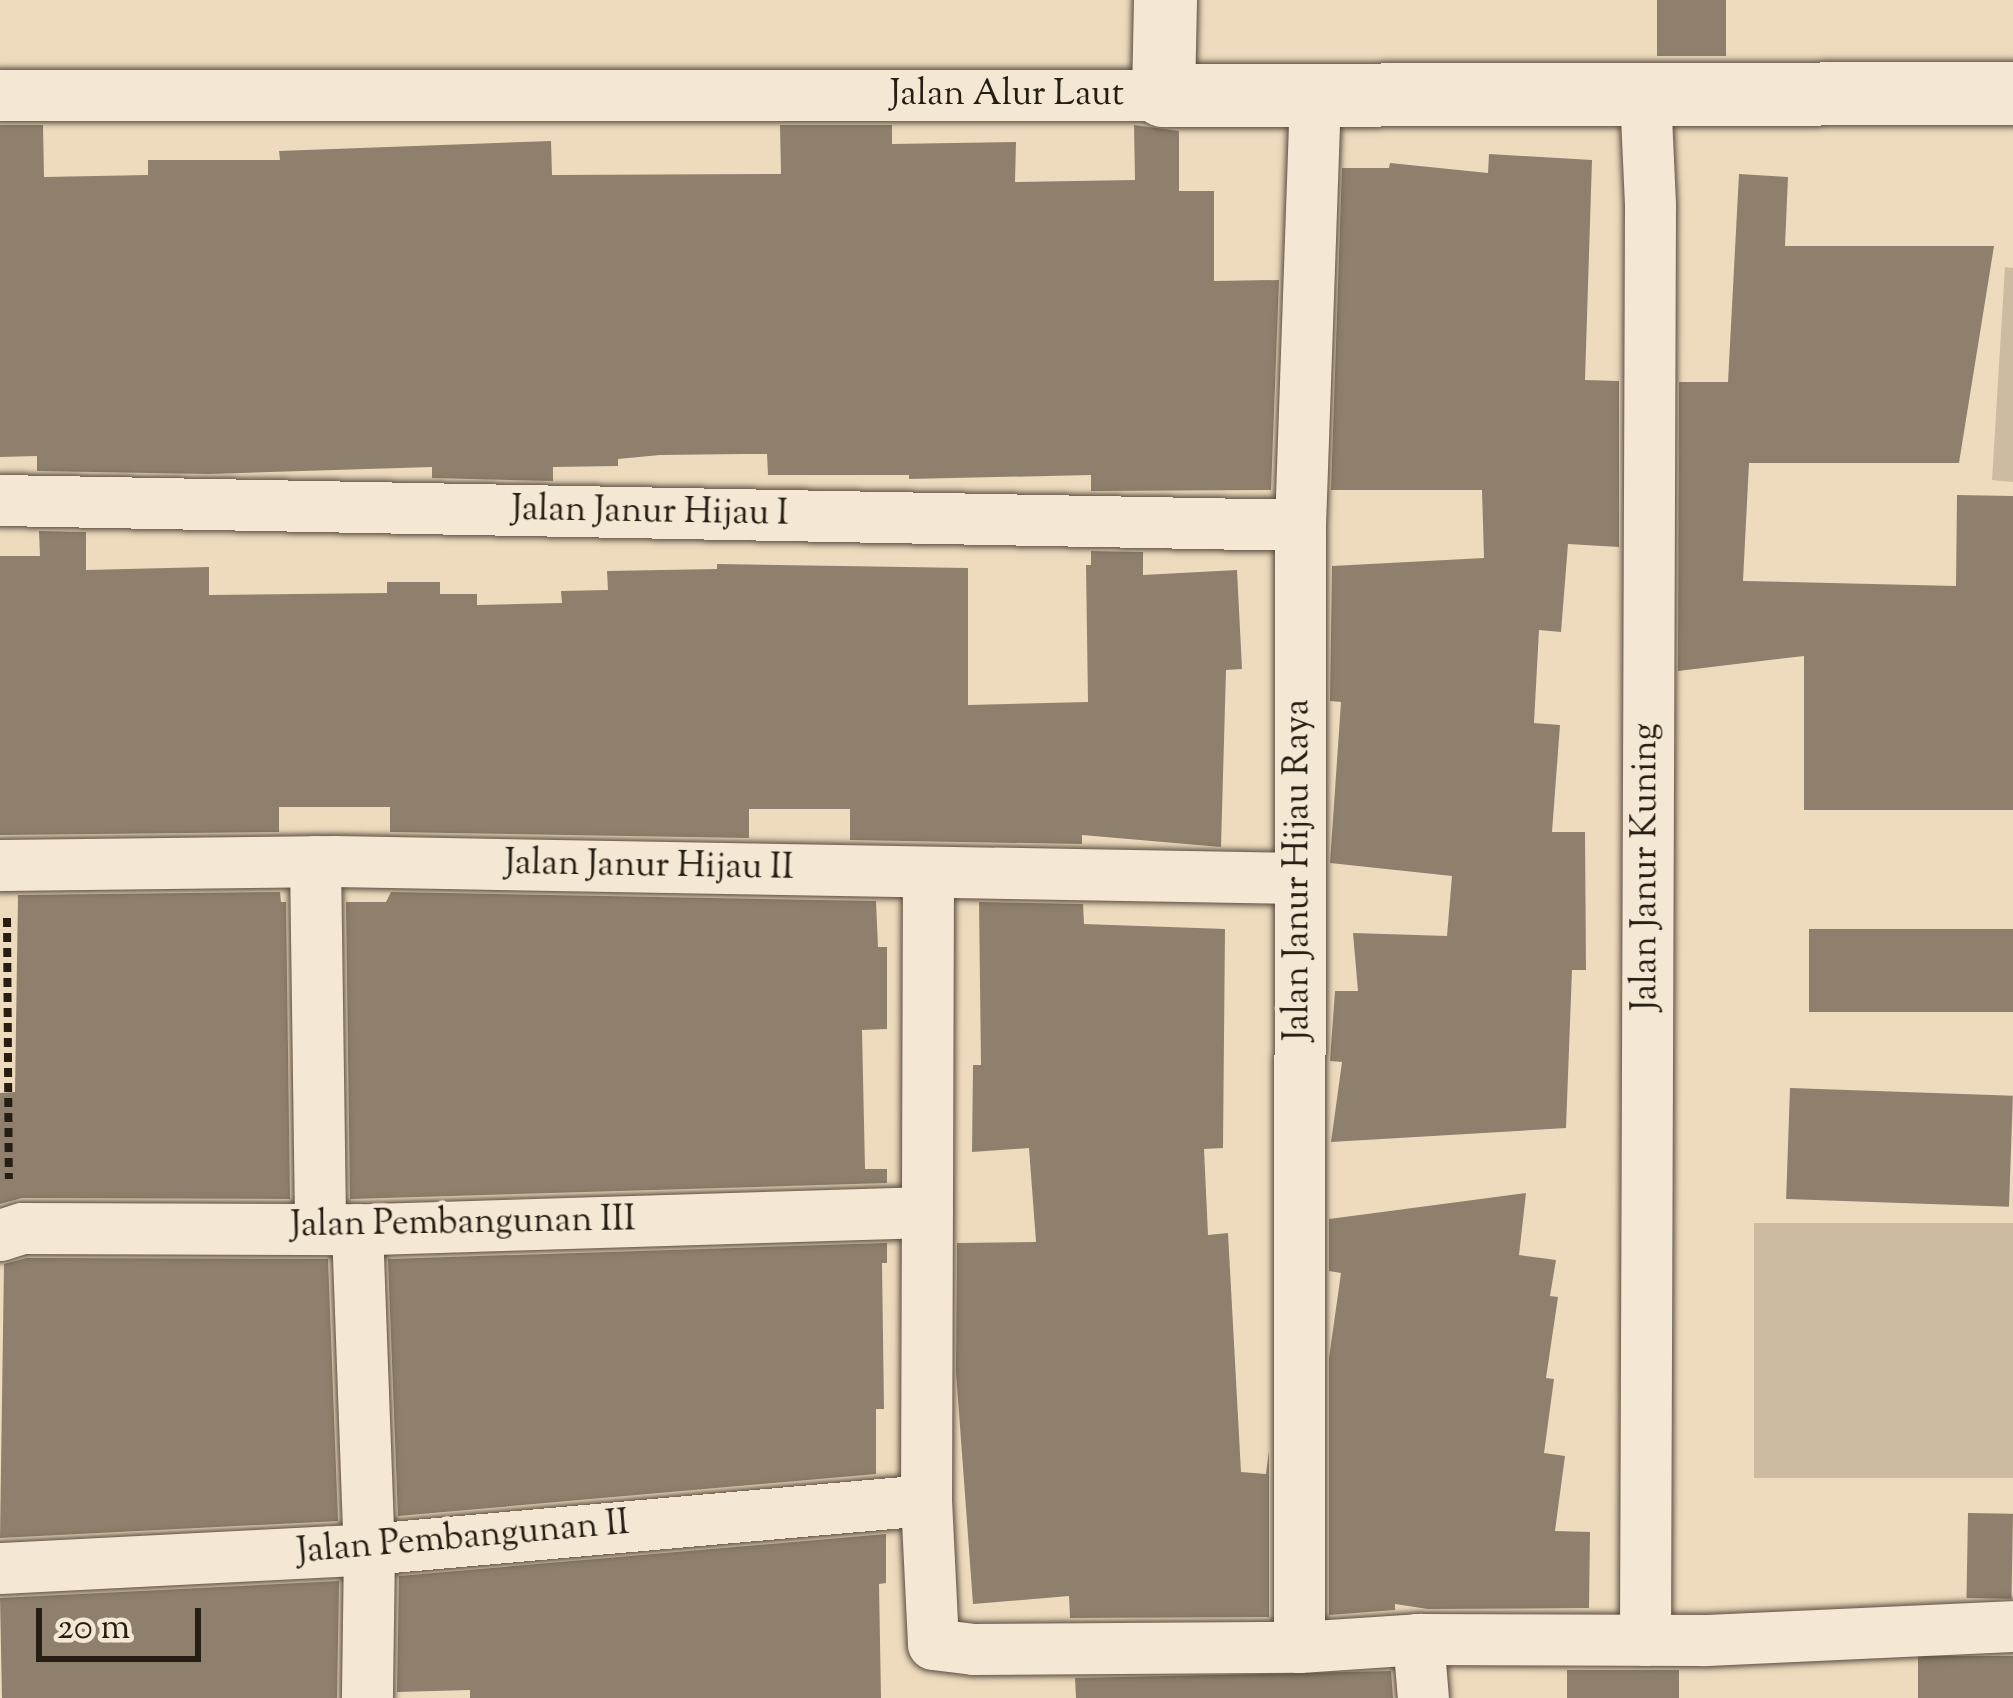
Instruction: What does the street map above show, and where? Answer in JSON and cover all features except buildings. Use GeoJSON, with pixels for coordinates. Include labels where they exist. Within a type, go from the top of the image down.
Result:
{"type":"FeatureCollection","features":[{"type":"Feature","properties":{"kind":"street"},"geometry":{"type":"LineString","coordinates":[[1163,95],[1165,0]]}},
{"type":"Feature","properties":{"kind":"street","name":"Jalan Alur Laut"},"geometry":{"type":"LineString","coordinates":[[0,95],[2013,93]]}},
{"type":"Feature","properties":{"kind":"street","name":"Jalan Janur Hijau Raya"},"geometry":{"type":"LineString","coordinates":[[1299,1647],[1300,525],[1315,94]]}},
{"type":"Feature","properties":{"kind":"street","name":"Jalan Janur Kuning"},"geometry":{"type":"LineString","coordinates":[[1645,94],[1650,206],[1645,1640]]}},
{"type":"Feature","properties":{"kind":"street","name":"Jalan Janur Hijau I"},"geometry":{"type":"LineString","coordinates":[[0,500],[1300,525]]}},
{"type":"Feature","properties":{"kind":"street"},"geometry":{"type":"LineString","coordinates":[[315,861],[339,1228],[369,1550],[367,1698]]}},
{"type":"Feature","properties":{"kind":"street","name":"Jalan Janur Hijau II"},"geometry":{"type":"LineString","coordinates":[[3,865],[315,861],[1299,878]]}},
{"type":"Feature","properties":{"kind":"street"},"geometry":{"type":"LineString","coordinates":[[928,872],[926,1500],[933,1644],[974,1649],[1299,1647],[1418,1639],[1824,1638],[2013,1626]]}},
{"type":"Feature","properties":{"kind":"street","name":"Jalan Pembangunan III"},"geometry":{"type":"LineString","coordinates":[[5,1232],[927,1212]]}},
{"type":"Feature","properties":{"kind":"street","name":"Jalan Pembangunan II"},"geometry":{"type":"LineString","coordinates":[[0,1568],[369,1550],[926,1500]]}},
{"type":"Feature","properties":{"kind":"street"},"geometry":{"type":"LineString","coordinates":[[1418,1639],[1424,1698]]}},
{"type":"Feature","properties":{"kind":"path"},"geometry":{"type":"LineString","coordinates":[[3,865],[5,1232]]}},
{"type":"Feature","properties":{"kind":"shaded area"},"geometry":{"type":"Polygon","coordinates":[[[2005,267],[2013,268],[2013,482],[1992,480],[2005,267]]]}},
{"type":"Feature","properties":{"kind":"shaded area"},"geometry":{"type":"Polygon","coordinates":[[[1754,1223],[2013,1223],[2013,1478],[1754,1478],[1754,1223]]]}}]}
